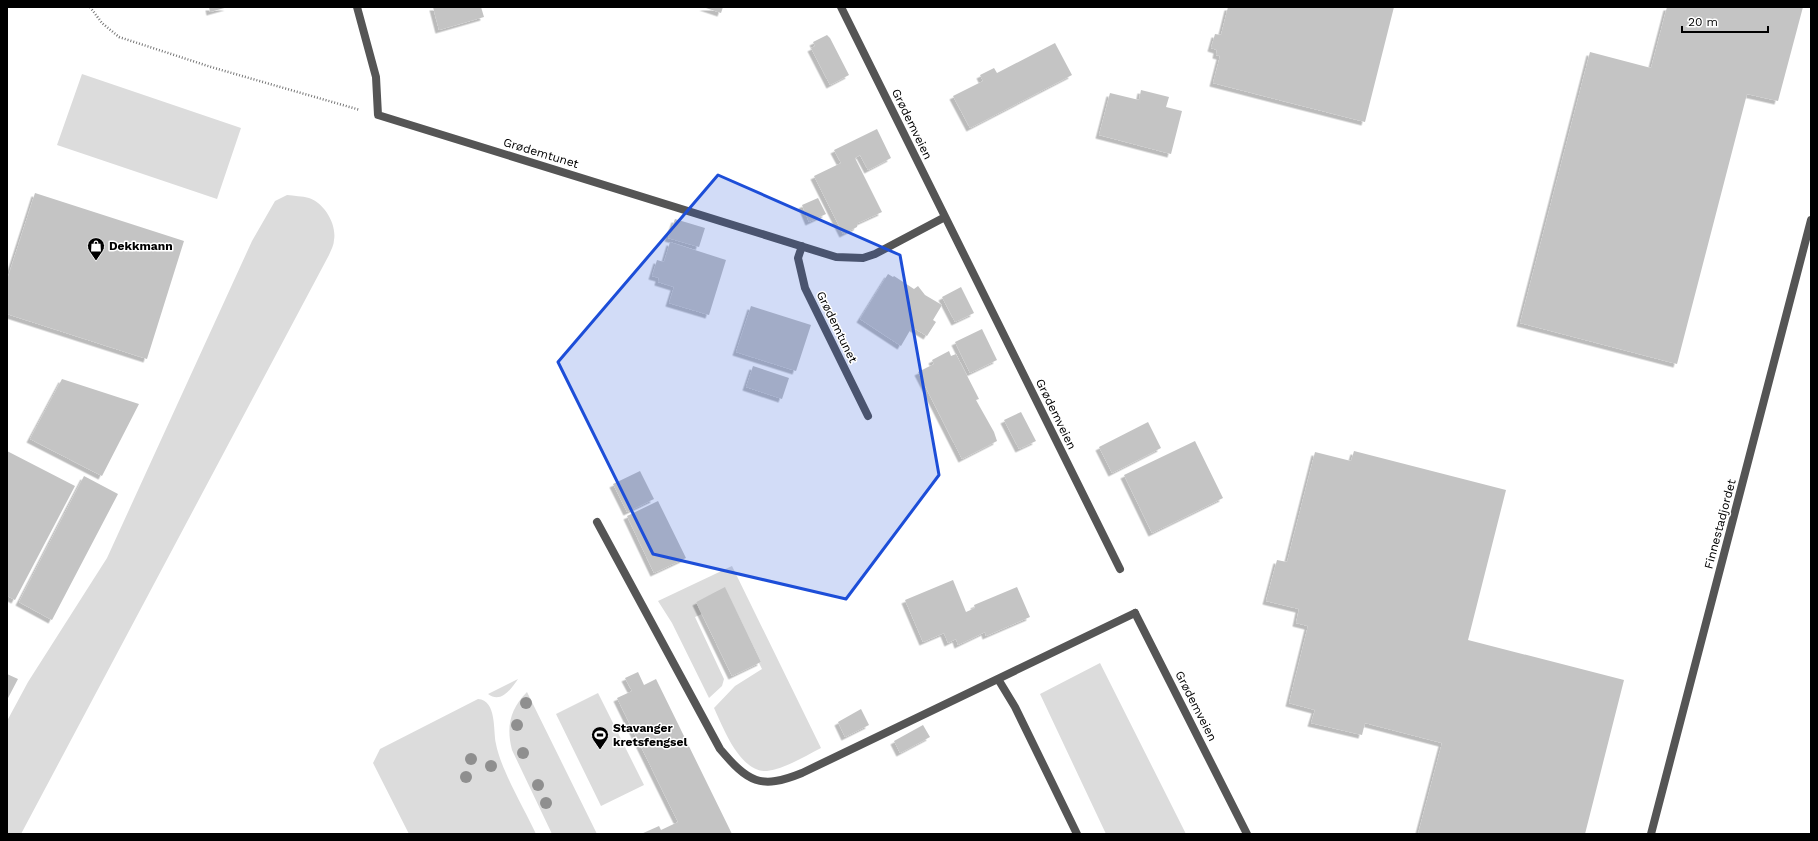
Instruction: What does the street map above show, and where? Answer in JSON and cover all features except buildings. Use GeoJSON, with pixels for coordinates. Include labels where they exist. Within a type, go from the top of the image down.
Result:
{"type":"FeatureCollection","features":[{"type":"Feature","properties":{"kind":"street"},"geometry":{"type":"LineString","coordinates":[[357,7],[376,77],[378,115]]}},
{"type":"Feature","properties":{"kind":"street","name":"Grødemveien"},"geometry":{"type":"LineString","coordinates":[[841,7],[1120,570]]}},
{"type":"Feature","properties":{"kind":"street","name":"Grødemtunet"},"geometry":{"type":"LineString","coordinates":[[378,115],[836,257],[863,258],[875,254],[945,217]]}},
{"type":"Feature","properties":{"kind":"street","name":"Finnestadjordet"},"geometry":{"type":"LineString","coordinates":[[1651,834],[1811,220]]}},
{"type":"Feature","properties":{"kind":"street","name":"Grødemtunet"},"geometry":{"type":"LineString","coordinates":[[802,246],[798,258],[805,288],[868,416]]}},
{"type":"Feature","properties":{"kind":"street"},"geometry":{"type":"LineString","coordinates":[[597,522],[720,749],[739,771],[753,779],[770,782],[786,780],[998,679],[1015,707],[1078,834]]}},
{"type":"Feature","properties":{"kind":"street","name":"Grødemveien"},"geometry":{"type":"LineString","coordinates":[[998,679],[1135,613],[1247,834]]}},
{"type":"Feature","properties":{"kind":"path"},"geometry":{"type":"LineString","coordinates":[[90,7],[102,23],[119,37],[211,67],[378,115]]}},
{"type":"Feature","properties":{"kind":"highlighted area"},"geometry":{"type":"Polygon","coordinates":[[[718,175],[900,255],[939,475],[846,599],[653,554],[558,362],[718,175]]]}},
{"type":"Feature","properties":{"kind":"shaded area"},"geometry":{"type":"Polygon","coordinates":[[[82,74],[241,128],[217,199],[57,145],[82,74]]]}},
{"type":"Feature","properties":{"kind":"shaded area"},"geometry":{"type":"Polygon","coordinates":[[[287,195],[306,197],[320,204],[331,221],[334,234],[334,244],[21,834],[7,834],[7,721],[28,682],[107,558],[252,241],[275,201],[287,195]]]}},
{"type":"Feature","properties":{"kind":"shaded area"},"geometry":{"type":"Polygon","coordinates":[[[732,566],[821,748],[795,762],[774,770],[757,770],[741,757],[728,737],[714,708],[735,686],[762,669],[759,663],[761,662],[725,588],[696,602],[702,614],[695,617],[724,679],[722,686],[709,698],[672,623],[658,601],[732,566]]]}},
{"type":"Feature","properties":{"kind":"shaded area"},"geometry":{"type":"Polygon","coordinates":[[[1100,663],[1186,834],[1106,834],[1040,694],[1100,663]]]}},
{"type":"Feature","properties":{"kind":"shaded area"},"geometry":{"type":"Polygon","coordinates":[[[518,679],[509,691],[501,696],[493,697],[488,694],[518,679]]]}},
{"type":"Feature","properties":{"kind":"shaded area"},"geometry":{"type":"Polygon","coordinates":[[[527,692],[597,834],[552,834],[512,750],[510,742],[509,734],[513,712],[521,698],[527,692]]]}},
{"type":"Feature","properties":{"kind":"shaded area","name":"Stavanger kretsfengsel"},"geometry":{"type":"Polygon","coordinates":[[[598,693],[644,785],[601,806],[556,714],[598,693]]]}},
{"type":"Feature","properties":{"kind":"shaded area"},"geometry":{"type":"Polygon","coordinates":[[[478,699],[484,701],[491,710],[499,754],[513,789],[536,834],[409,834],[373,763],[380,749],[478,699]]]}},
{"type":"Feature","properties":{"kind":"place","name":"Dekkmann"},"geometry":{"type":"Point","coordinates":[96,261]}},
{"type":"Feature","properties":{"kind":"place","name":"Stavanger kretsfengsel"},"geometry":{"type":"Point","coordinates":[600,750]}}]}
